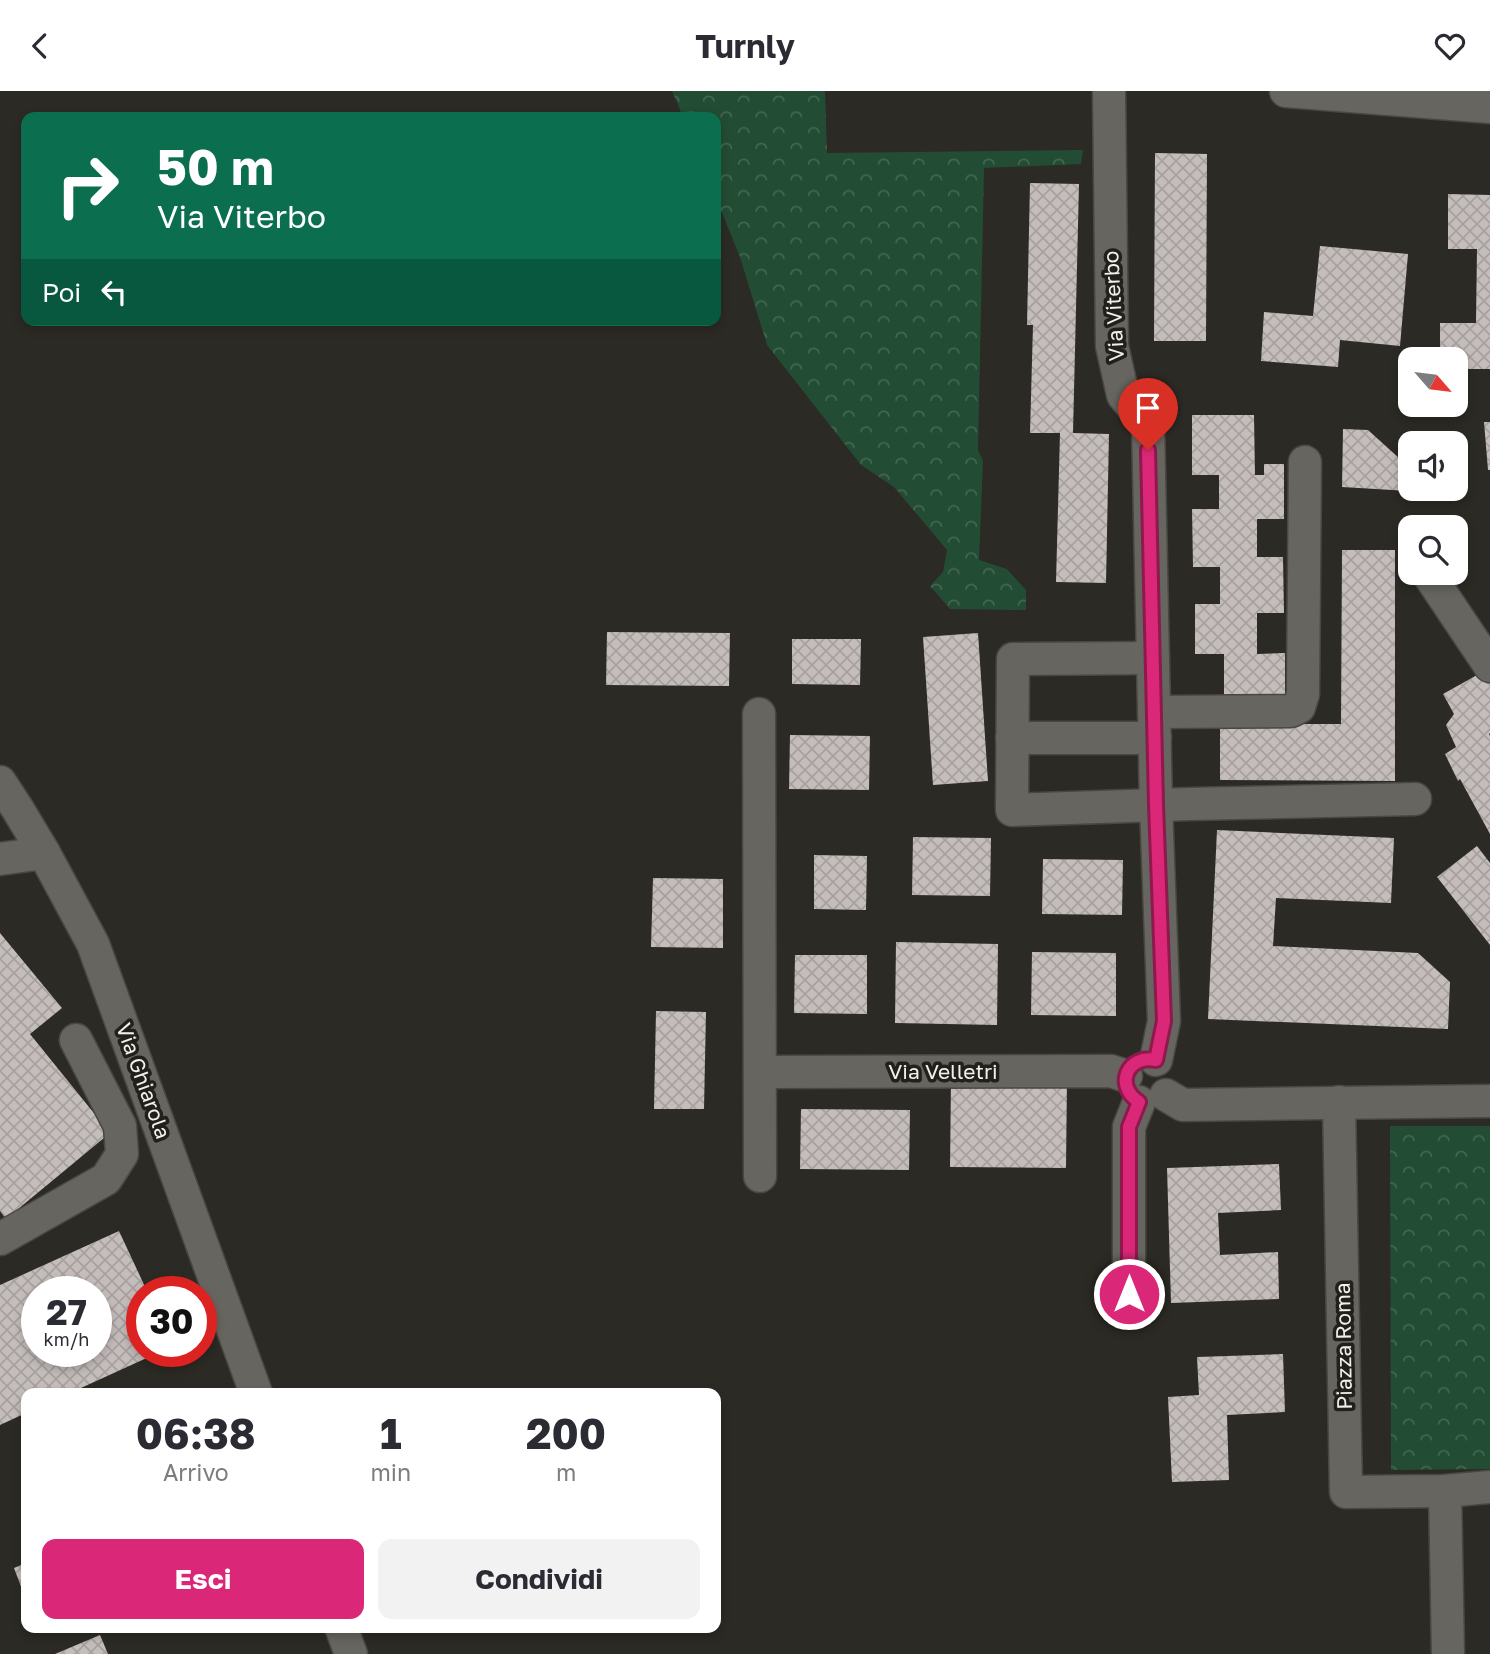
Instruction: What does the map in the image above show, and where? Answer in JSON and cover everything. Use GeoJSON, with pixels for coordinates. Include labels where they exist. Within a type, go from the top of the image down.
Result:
{"type":"FeatureCollection","features":[{"type":"Feature","properties":{"kind":"street","name":"Via Viterbo"},"geometry":{"type":"LineString","coordinates":[[1109,91],[1112,346],[1123,395],[1148,424],[1156,805],[1164,1021],[1156,1060],[1148,1059],[1131,1066],[1144,1091]]}},
{"type":"Feature","properties":{"kind":"street"},"geometry":{"type":"LineString","coordinates":[[1286,91],[1490,107]]}},
{"type":"Feature","properties":{"kind":"street"},"geometry":{"type":"LineString","coordinates":[[1012,739],[1292,711],[1298,707],[1303,694],[1305,461]]}},
{"type":"Feature","properties":{"kind":"street"},"geometry":{"type":"LineString","coordinates":[[1436,585],[1490,666]]}},
{"type":"Feature","properties":{"kind":"street"},"geometry":{"type":"LineString","coordinates":[[1153,658],[1013,659],[1012,810],[1415,799]]}},
{"type":"Feature","properties":{"kind":"street"},"geometry":{"type":"LineString","coordinates":[[759,714],[760,1176]]}},
{"type":"Feature","properties":{"kind":"street","name":"Via Ghiarola"},"geometry":{"type":"LineString","coordinates":[[0,782],[44,853],[93,944],[254,1388]]}},
{"type":"Feature","properties":{"kind":"street"},"geometry":{"type":"LineString","coordinates":[[0,859],[44,853]]}},
{"type":"Feature","properties":{"kind":"street"},"geometry":{"type":"LineString","coordinates":[[0,1239],[106,1179],[121,1154],[120,1126],[76,1040]]}},
{"type":"Feature","properties":{"kind":"street","name":"Via Velletri"},"geometry":{"type":"LineString","coordinates":[[760,1072],[1111,1071],[1144,1091],[1183,1105],[1490,1101]]}},
{"type":"Feature","properties":{"kind":"street"},"geometry":{"type":"LineString","coordinates":[[1129,1294],[1129,1127],[1144,1091]]}},
{"type":"Feature","properties":{"kind":"street","name":"Piazza Roma"},"geometry":{"type":"LineString","coordinates":[[1339,1102],[1346,1492],[1445,1491],[1490,1487]]}},
{"type":"Feature","properties":{"kind":"street"},"geometry":{"type":"LineString","coordinates":[[1445,1491],[1448,1654]]}},
{"type":"Feature","properties":{"kind":"street"},"geometry":{"type":"LineString","coordinates":[[343,1633],[351,1654]]}},
{"type":"Feature","properties":{"kind":"green space"},"geometry":{"type":"Polygon","coordinates":[[[672,91],[825,91],[827,153],[1083,150],[1081,164],[984,168],[978,450],[983,461],[979,560],[1007,569],[1026,590],[1026,610],[950,609],[930,586],[943,572],[947,550],[894,487],[861,465],[767,345],[740,257],[721,210],[721,112],[681,112],[672,91]]]}},
{"type":"Feature","properties":{"kind":"green space"},"geometry":{"type":"Polygon","coordinates":[[[1390,1126],[1490,1126],[1490,1469],[1391,1470],[1390,1126]]]}},
{"type":"Feature","properties":{"kind":"building"},"geometry":{"type":"Polygon","coordinates":[[[1155,153],[1207,154],[1206,341],[1154,341],[1155,153]]]}},
{"type":"Feature","properties":{"kind":"building"},"geometry":{"type":"Polygon","coordinates":[[[1030,183],[1079,184],[1073,433],[1109,434],[1106,583],[1056,582],[1060,433],[1030,433],[1033,325],[1027,325],[1030,183]]]}},
{"type":"Feature","properties":{"kind":"building"},"geometry":{"type":"Polygon","coordinates":[[[1448,194],[1490,195],[1490,369],[1468,369],[1468,347],[1440,347],[1440,323],[1476,323],[1477,249],[1448,249],[1448,194]]]}},
{"type":"Feature","properties":{"kind":"building"},"geometry":{"type":"Polygon","coordinates":[[[1320,246],[1408,254],[1400,346],[1340,340],[1338,367],[1261,361],[1264,312],[1313,316],[1320,246]]]}},
{"type":"Feature","properties":{"kind":"building"},"geometry":{"type":"Polygon","coordinates":[[[1192,415],[1254,415],[1255,475],[1264,475],[1264,464],[1284,464],[1284,519],[1257,519],[1257,557],[1283,557],[1284,613],[1257,613],[1257,654],[1285,653],[1285,705],[1224,706],[1224,654],[1195,654],[1195,604],[1220,604],[1220,567],[1193,567],[1192,509],[1219,509],[1219,475],[1192,475],[1192,415]]]}},
{"type":"Feature","properties":{"kind":"building"},"geometry":{"type":"Polygon","coordinates":[[[1484,422],[1490,422],[1490,470],[1488,470],[1484,422]]]}},
{"type":"Feature","properties":{"kind":"building"},"geometry":{"type":"Polygon","coordinates":[[[1343,429],[1368,430],[1398,457],[1398,490],[1342,487],[1343,429]]]}},
{"type":"Feature","properties":{"kind":"building"},"geometry":{"type":"Polygon","coordinates":[[[1342,550],[1395,550],[1395,781],[1220,780],[1220,724],[1341,724],[1342,550]]]}},
{"type":"Feature","properties":{"kind":"building"},"geometry":{"type":"Polygon","coordinates":[[[607,632],[730,633],[729,686],[606,685],[607,632]]]}},
{"type":"Feature","properties":{"kind":"building"},"geometry":{"type":"Polygon","coordinates":[[[978,633],[988,781],[933,785],[923,637],[978,633]]]}},
{"type":"Feature","properties":{"kind":"building"},"geometry":{"type":"Polygon","coordinates":[[[792,639],[861,639],[860,685],[792,684],[792,639]]]}},
{"type":"Feature","properties":{"kind":"building"},"geometry":{"type":"Polygon","coordinates":[[[1486,670],[1490,678],[1490,834],[1445,754],[1456,747],[1446,725],[1454,714],[1443,694],[1486,670]]]}},
{"type":"Feature","properties":{"kind":"building"},"geometry":{"type":"Polygon","coordinates":[[[790,735],[870,736],[869,790],[789,789],[790,735]]]}},
{"type":"Feature","properties":{"kind":"building"},"geometry":{"type":"Polygon","coordinates":[[[1217,830],[1394,838],[1391,903],[1276,898],[1273,946],[1418,953],[1450,982],[1448,1029],[1208,1019],[1217,830]]]}},
{"type":"Feature","properties":{"kind":"building"},"geometry":{"type":"Polygon","coordinates":[[[913,837],[991,838],[990,896],[912,895],[913,837]]]}},
{"type":"Feature","properties":{"kind":"building"},"geometry":{"type":"Polygon","coordinates":[[[1477,846],[1490,863],[1490,945],[1437,877],[1477,846]]]}},
{"type":"Feature","properties":{"kind":"building"},"geometry":{"type":"Polygon","coordinates":[[[814,855],[867,856],[866,910],[814,909],[814,855]]]}},
{"type":"Feature","properties":{"kind":"building"},"geometry":{"type":"Polygon","coordinates":[[[1043,859],[1123,860],[1122,915],[1042,914],[1043,859]]]}},
{"type":"Feature","properties":{"kind":"building"},"geometry":{"type":"Polygon","coordinates":[[[653,878],[723,879],[723,948],[651,947],[653,878]]]}},
{"type":"Feature","properties":{"kind":"building"},"geometry":{"type":"Polygon","coordinates":[[[0,933],[62,1008],[30,1034],[110,1133],[6,1219],[0,1211],[0,933]]]}},
{"type":"Feature","properties":{"kind":"building"},"geometry":{"type":"Polygon","coordinates":[[[896,942],[998,944],[997,1025],[895,1023],[896,942]]]}},
{"type":"Feature","properties":{"kind":"building"},"geometry":{"type":"Polygon","coordinates":[[[1032,952],[1116,953],[1116,1016],[1031,1015],[1032,952]]]}},
{"type":"Feature","properties":{"kind":"building"},"geometry":{"type":"Polygon","coordinates":[[[795,955],[867,955],[867,1014],[794,1013],[795,955]]]}},
{"type":"Feature","properties":{"kind":"building"},"geometry":{"type":"Polygon","coordinates":[[[656,1011],[706,1012],[704,1109],[654,1109],[656,1011]]]}},
{"type":"Feature","properties":{"kind":"building"},"geometry":{"type":"Polygon","coordinates":[[[951,1078],[1067,1080],[1066,1168],[950,1167],[951,1078]]]}},
{"type":"Feature","properties":{"kind":"building"},"geometry":{"type":"Polygon","coordinates":[[[801,1109],[910,1110],[909,1170],[800,1169],[801,1109]]]}},
{"type":"Feature","properties":{"kind":"building"},"geometry":{"type":"Polygon","coordinates":[[[1279,1164],[1281,1210],[1218,1213],[1220,1255],[1278,1252],[1279,1299],[1171,1303],[1167,1168],[1279,1164]]]}},
{"type":"Feature","properties":{"kind":"building"},"geometry":{"type":"Polygon","coordinates":[[[119,1231],[140,1276],[126,1276],[127,1367],[81,1388],[21,1388],[21,1415],[0,1425],[0,1285],[119,1231]]]}},
{"type":"Feature","properties":{"kind":"building"},"geometry":{"type":"Polygon","coordinates":[[[1283,1354],[1285,1412],[1227,1415],[1229,1480],[1172,1482],[1168,1397],[1199,1395],[1197,1357],[1283,1354]]]}},
{"type":"Feature","properties":{"kind":"building"},"geometry":{"type":"Polygon","coordinates":[[[21,1565],[21,1587],[14,1568],[21,1565]]]}},
{"type":"Feature","properties":{"kind":"building"},"geometry":{"type":"Polygon","coordinates":[[[100,1635],[108,1654],[55,1654],[100,1635]]]}},
{"type":"Feature","properties":{"kind":"route"},"geometry":{"type":"LineString","coordinates":[[1129,1294],[1129,1127],[1139,1102],[1132,1098],[1128,1091],[1126,1076],[1131,1066],[1137,1062],[1156,1060],[1164,1021],[1148,450]]}}]}
